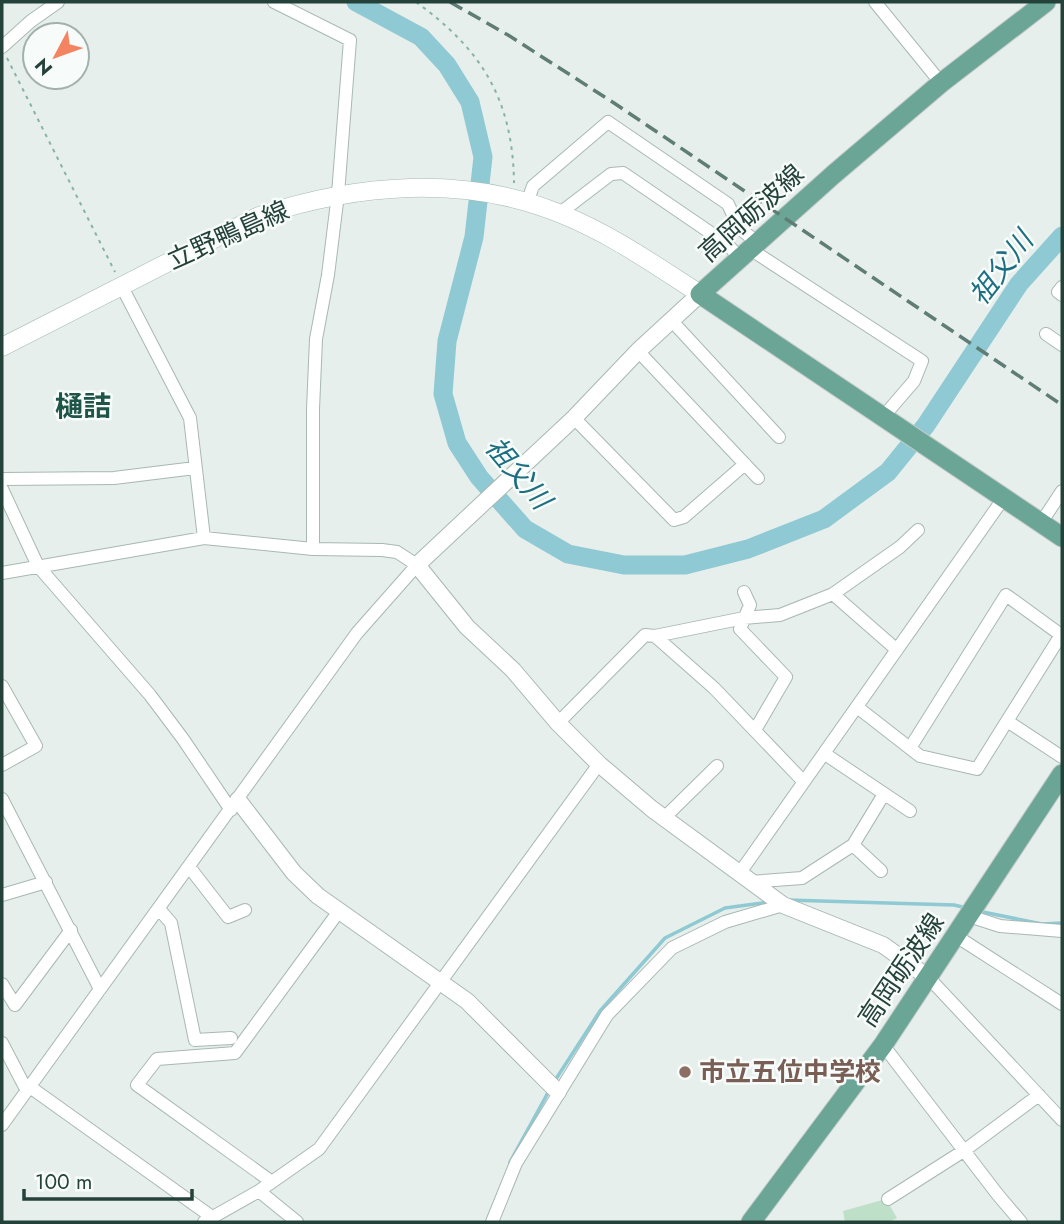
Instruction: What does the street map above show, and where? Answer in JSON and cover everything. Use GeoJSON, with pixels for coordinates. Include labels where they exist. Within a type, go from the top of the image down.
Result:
{"type":"FeatureCollection","features":[{"type":"Feature","properties":{"kind":"main road","name":"高岡砺波線"},"geometry":{"type":"LineString","coordinates":[[1046,2],[941,83],[700,294],[1062,537]]}},
{"type":"Feature","properties":{"kind":"main road","name":"立野鴨島線"},"geometry":{"type":"LineString","coordinates":[[2,347],[259,216],[301,202],[338,194],[415,187],[458,190],[517,200],[560,213],[624,245],[700,294]]}},
{"type":"Feature","properties":{"kind":"main road","name":"高岡砺波線"},"geometry":{"type":"LineString","coordinates":[[753,1221],[883,1045],[1062,774]]}},
{"type":"Feature","properties":{"kind":"street"},"geometry":{"type":"LineString","coordinates":[[2,48],[31,21],[58,2]]}},
{"type":"Feature","properties":{"kind":"street"},"geometry":{"type":"LineString","coordinates":[[274,2],[350,40],[338,194],[328,275],[316,339],[313,549]]}},
{"type":"Feature","properties":{"kind":"street"},"geometry":{"type":"LineString","coordinates":[[875,2],[941,83]]}},
{"type":"Feature","properties":{"kind":"street"},"geometry":{"type":"LineString","coordinates":[[517,200],[608,122],[728,204],[749,250]]}},
{"type":"Feature","properties":{"kind":"street"},"geometry":{"type":"LineString","coordinates":[[560,213],[611,174],[623,173],[727,244],[749,250],[922,361],[914,381],[889,421]]}},
{"type":"Feature","properties":{"kind":"street"},"geometry":{"type":"LineString","coordinates":[[121,285],[190,418],[204,538]]}},
{"type":"Feature","properties":{"kind":"street"},"geometry":{"type":"LineString","coordinates":[[1062,287],[1058,292],[1062,295]]}},
{"type":"Feature","properties":{"kind":"street"},"geometry":{"type":"LineString","coordinates":[[2,1125],[357,633],[417,565],[574,418],[638,351],[700,294]]}},
{"type":"Feature","properties":{"kind":"street"},"geometry":{"type":"LineString","coordinates":[[671,320],[779,437]]}},
{"type":"Feature","properties":{"kind":"street"},"geometry":{"type":"LineString","coordinates":[[1046,334],[1062,345]]}},
{"type":"Feature","properties":{"kind":"street"},"geometry":{"type":"LineString","coordinates":[[638,351],[758,478]]}},
{"type":"Feature","properties":{"kind":"street"},"geometry":{"type":"LineString","coordinates":[[574,418],[674,520],[684,517],[745,464]]}},
{"type":"Feature","properties":{"kind":"street"},"geometry":{"type":"LineString","coordinates":[[2,479],[114,478],[195,468]]}},
{"type":"Feature","properties":{"kind":"street"},"geometry":{"type":"LineString","coordinates":[[2,489],[38,565],[150,695],[234,805],[294,873],[318,897],[467,1001],[558,1091]]}},
{"type":"Feature","properties":{"kind":"street"},"geometry":{"type":"LineString","coordinates":[[1041,523],[1062,491]]}},
{"type":"Feature","properties":{"kind":"street"},"geometry":{"type":"LineString","coordinates":[[745,878],[803,781],[825,754],[1003,499]]}},
{"type":"Feature","properties":{"kind":"street"},"geometry":{"type":"LineString","coordinates":[[558,723],[645,635],[655,636],[744,618],[780,615],[833,594],[900,547],[918,530]]}},
{"type":"Feature","properties":{"kind":"street"},"geometry":{"type":"LineString","coordinates":[[2,573],[204,538],[313,549],[397,552],[417,565],[467,627],[513,670],[558,723],[599,764],[664,818],[783,905],[883,945],[929,978],[1062,1120]]}},
{"type":"Feature","properties":{"kind":"street"},"geometry":{"type":"LineString","coordinates":[[744,592],[750,605],[740,629],[786,677],[755,730]]}},
{"type":"Feature","properties":{"kind":"street"},"geometry":{"type":"LineString","coordinates":[[833,594],[897,650]]}},
{"type":"Feature","properties":{"kind":"street"},"geometry":{"type":"LineString","coordinates":[[857,707],[910,748],[920,755],[977,769],[1061,635],[1006,595],[910,748]]}},
{"type":"Feature","properties":{"kind":"street"},"geometry":{"type":"LineString","coordinates":[[655,636],[715,688],[803,781]]}},
{"type":"Feature","properties":{"kind":"street"},"geometry":{"type":"LineString","coordinates":[[2,686],[36,747],[2,765]]}},
{"type":"Feature","properties":{"kind":"street"},"geometry":{"type":"LineString","coordinates":[[1007,721],[1062,757]]}},
{"type":"Feature","properties":{"kind":"street"},"geometry":{"type":"LineString","coordinates":[[825,754],[910,811]]}},
{"type":"Feature","properties":{"kind":"street"},"geometry":{"type":"LineString","coordinates":[[2,1043],[28,1089],[208,1220],[259,1191],[319,1149],[599,764]]}},
{"type":"Feature","properties":{"kind":"street"},"geometry":{"type":"LineString","coordinates":[[664,818],[717,766]]}},
{"type":"Feature","properties":{"kind":"street"},"geometry":{"type":"LineString","coordinates":[[745,878],[802,878],[853,845],[884,794]]}},
{"type":"Feature","properties":{"kind":"street"},"geometry":{"type":"LineString","coordinates":[[2,799],[100,989]]}},
{"type":"Feature","properties":{"kind":"street"},"geometry":{"type":"LineString","coordinates":[[853,845],[881,871]]}},
{"type":"Feature","properties":{"kind":"street"},"geometry":{"type":"LineString","coordinates":[[190,867],[228,917],[245,909]]}},
{"type":"Feature","properties":{"kind":"street"},"geometry":{"type":"LineString","coordinates":[[2,895],[46,882]]}},
{"type":"Feature","properties":{"kind":"street"},"geometry":{"type":"LineString","coordinates":[[492,1222],[516,1163],[607,1015],[672,948],[725,922],[783,905]]}},
{"type":"Feature","properties":{"kind":"street"},"geometry":{"type":"LineString","coordinates":[[159,908],[171,923],[195,1040],[231,1038]]}},
{"type":"Feature","properties":{"kind":"street"},"geometry":{"type":"LineString","coordinates":[[969,916],[1000,926],[1062,931]]}},
{"type":"Feature","properties":{"kind":"street"},"geometry":{"type":"LineString","coordinates":[[272,1182],[137,1085],[157,1059],[235,1053],[334,918]]}},
{"type":"Feature","properties":{"kind":"street"},"geometry":{"type":"LineString","coordinates":[[2,984],[15,1006],[71,930]]}},
{"type":"Feature","properties":{"kind":"street"},"geometry":{"type":"LineString","coordinates":[[956,936],[1062,1004]]}},
{"type":"Feature","properties":{"kind":"street"},"geometry":{"type":"LineString","coordinates":[[883,1045],[1021,1222]]}},
{"type":"Feature","properties":{"kind":"street"},"geometry":{"type":"LineString","coordinates":[[888,1199],[965,1150],[1039,1095]]}},
{"type":"Feature","properties":{"kind":"street"},"geometry":{"type":"LineString","coordinates":[[259,1191],[298,1222]]}},
{"type":"Feature","properties":{"kind":"path"},"geometry":{"type":"LineString","coordinates":[[416,2],[465,43],[487,73],[502,105],[509,129],[517,200]]}},
{"type":"Feature","properties":{"kind":"path"},"geometry":{"type":"LineString","coordinates":[[2,48],[121,285]]}},
{"type":"Feature","properties":{"kind":"green space"},"geometry":{"type":"Polygon","coordinates":[[[886,1199],[897,1218],[889,1222],[845,1222],[843,1211],[886,1199]]]}},
{"type":"Feature","properties":{"kind":"waterway","name":"祖父川"},"geometry":{"type":"LineString","coordinates":[[356,2],[421,37],[447,65],[470,102],[483,157],[474,237],[447,341],[443,394],[457,443],[479,477],[525,529],[568,554],[624,565],[685,565],[748,549],[824,519],[888,472],[926,425],[1019,284],[1062,236]]}},
{"type":"Feature","properties":{"kind":"waterway"},"geometry":{"type":"LineString","coordinates":[[787,900],[954,905],[967,908]]}},
{"type":"Feature","properties":{"kind":"waterway"},"geometry":{"type":"LineString","coordinates":[[554,1082],[600,1011],[665,938],[725,908],[769,902]]}},
{"type":"Feature","properties":{"kind":"waterway"},"geometry":{"type":"LineString","coordinates":[[978,911],[1042,924],[1062,923]]}},
{"type":"Feature","properties":{"kind":"waterway"},"geometry":{"type":"LineString","coordinates":[[510,1162],[550,1089]]}},
{"type":"Feature","properties":{"kind":"railway"},"geometry":{"type":"LineString","coordinates":[[450,2],[508,35],[614,103],[1062,405]]}},
{"type":"Feature","properties":{"kind":"place","name":"市立五位中学校"},"geometry":{"type":"Point","coordinates":[685,1072]}},
{"type":"Feature","properties":{"kind":"district","name":"樋詰"},"geometry":{"type":"Point","coordinates":[83,406]}}]}
